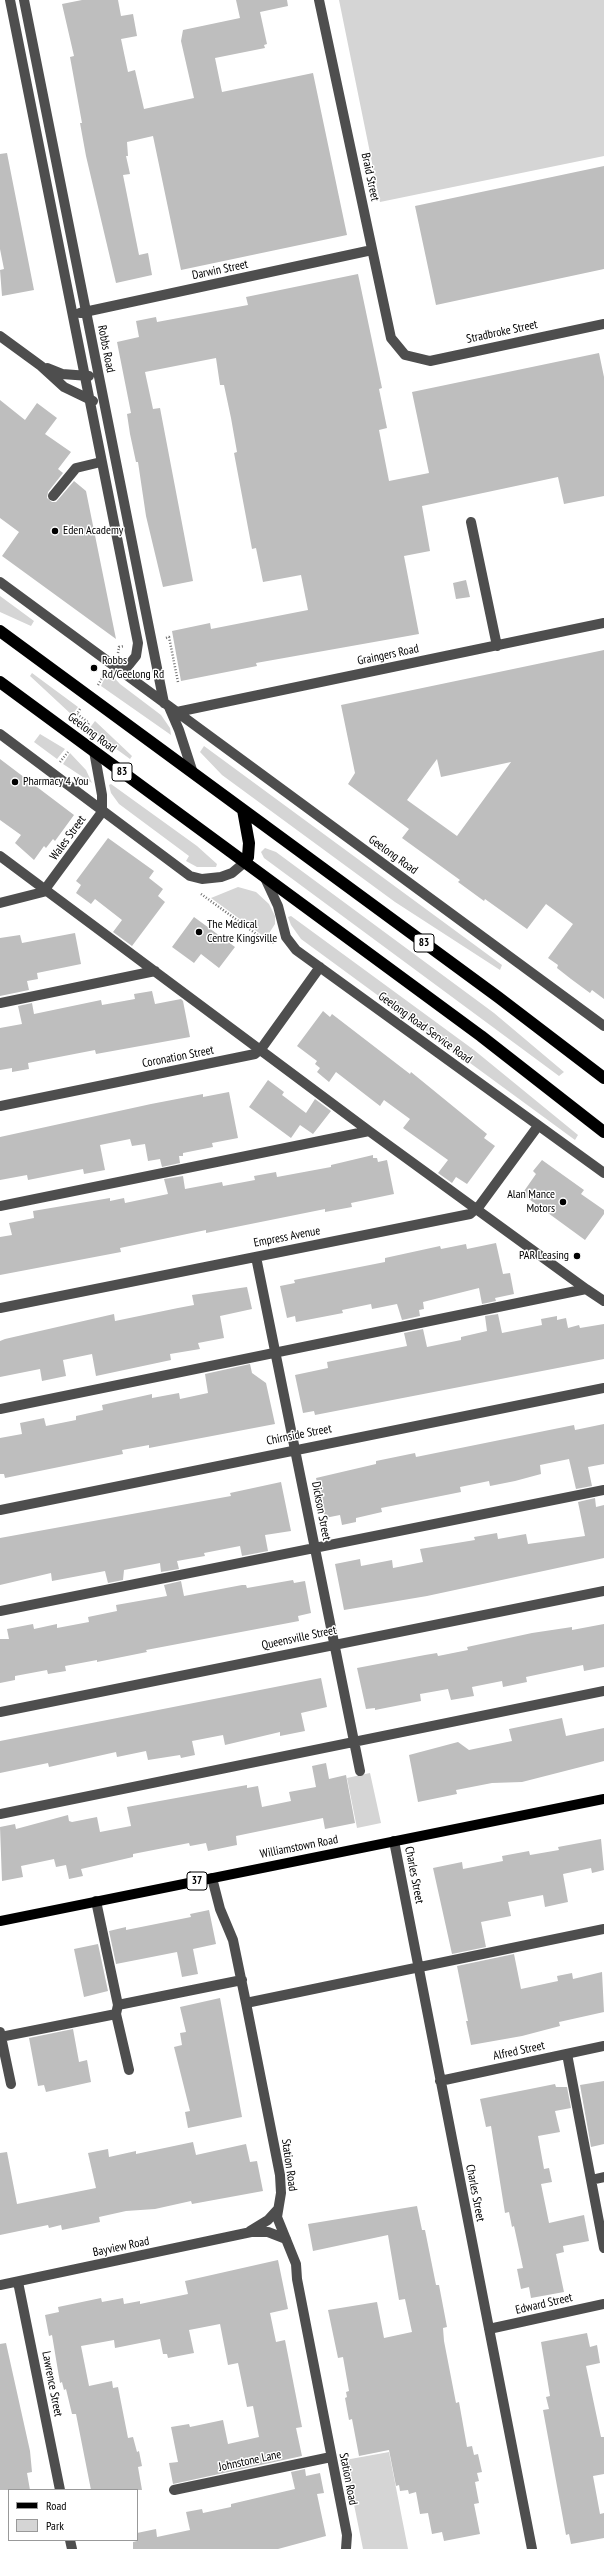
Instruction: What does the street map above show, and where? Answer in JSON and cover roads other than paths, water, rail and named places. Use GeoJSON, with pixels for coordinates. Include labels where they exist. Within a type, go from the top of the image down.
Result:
{"type":"FeatureCollection","features":[{"type":"Feature","properties":{"kind":"highway","name":"83"},"geometry":{"type":"LineString","coordinates":[[0,631],[498,997],[604,1078]]}},
{"type":"Feature","properties":{"kind":"highway","name":"Geelong Road"},"geometry":{"type":"LineString","coordinates":[[0,682],[481,1036],[604,1132]]}},
{"type":"Feature","properties":{"kind":"highway"},"geometry":{"type":"LineString","coordinates":[[243,810],[249,842],[248,857],[245,862]]}},
{"type":"Feature","properties":{"kind":"main road","name":"Williamstown Road"},"geometry":{"type":"LineString","coordinates":[[0,1921],[604,1799]]}},
{"type":"Feature","properties":{"kind":"street"},"geometry":{"type":"LineString","coordinates":[[10,0],[138,643],[136,656],[124,671]]}},
{"type":"Feature","properties":{"kind":"street","name":"Robbs Road"},"geometry":{"type":"LineString","coordinates":[[24,0],[103,402],[166,704]]}},
{"type":"Feature","properties":{"kind":"street","name":"Braid Street"},"geometry":{"type":"LineString","coordinates":[[319,0],[391,338],[405,355]]}},
{"type":"Feature","properties":{"kind":"street","name":"Darwin Street"},"geometry":{"type":"LineString","coordinates":[[73,315],[372,250]]}},
{"type":"Feature","properties":{"kind":"street","name":"Stradbroke Street"},"geometry":{"type":"LineString","coordinates":[[405,355],[430,361],[604,324]]}},
{"type":"Feature","properties":{"kind":"street"},"geometry":{"type":"LineString","coordinates":[[0,336],[41,366],[64,387],[89,400],[103,402]]}},
{"type":"Feature","properties":{"kind":"street"},"geometry":{"type":"LineString","coordinates":[[41,366],[62,374],[84,377],[98,375]]}},
{"type":"Feature","properties":{"kind":"street"},"geometry":{"type":"LineString","coordinates":[[53,496],[76,468],[101,462]]}},
{"type":"Feature","properties":{"kind":"street"},"geometry":{"type":"LineString","coordinates":[[471,522],[497,646]]}},
{"type":"Feature","properties":{"kind":"street","name":"Geelong Road"},"geometry":{"type":"LineString","coordinates":[[0,582],[124,671],[166,704],[604,1026]]}},
{"type":"Feature","properties":{"kind":"street","name":"Graingers Road"},"geometry":{"type":"LineString","coordinates":[[177,712],[604,623]]}},
{"type":"Feature","properties":{"kind":"street","name":"Geelong Road"},"geometry":{"type":"LineString","coordinates":[[166,704],[179,730],[193,773]]}},
{"type":"Feature","properties":{"kind":"street"},"geometry":{"type":"LineString","coordinates":[[0,734],[186,874],[202,879],[221,878],[232,873],[245,862]]}},
{"type":"Feature","properties":{"kind":"street","name":"Wales Street"},"geometry":{"type":"LineString","coordinates":[[0,903],[37,895],[46,888],[102,812],[102,795],[94,751]]}},
{"type":"Feature","properties":{"kind":"street"},"geometry":{"type":"LineString","coordinates":[[0,856],[46,888],[369,1131],[604,1301]]}},
{"type":"Feature","properties":{"kind":"street","name":"Geelong Road Service Road"},"geometry":{"type":"LineString","coordinates":[[265,878],[276,899],[286,937],[296,950],[604,1173]]}},
{"type":"Feature","properties":{"kind":"street"},"geometry":{"type":"LineString","coordinates":[[261,1049],[320,967]]}},
{"type":"Feature","properties":{"kind":"street"},"geometry":{"type":"LineString","coordinates":[[0,1003],[156,971]]}},
{"type":"Feature","properties":{"kind":"street","name":"Coronation Street"},"geometry":{"type":"LineString","coordinates":[[0,1106],[248,1056],[261,1049]]}},
{"type":"Feature","properties":{"kind":"street"},"geometry":{"type":"LineString","coordinates":[[477,1210],[538,1126]]}},
{"type":"Feature","properties":{"kind":"street"},"geometry":{"type":"LineString","coordinates":[[0,1206],[369,1131]]}},
{"type":"Feature","properties":{"kind":"street","name":"Empress Avenue"},"geometry":{"type":"LineString","coordinates":[[0,1308],[467,1215],[477,1210]]}},
{"type":"Feature","properties":{"kind":"street","name":"Dickson Street"},"geometry":{"type":"LineString","coordinates":[[256,1257],[360,1771]]}},
{"type":"Feature","properties":{"kind":"street"},"geometry":{"type":"LineString","coordinates":[[0,1409],[586,1289]]}},
{"type":"Feature","properties":{"kind":"street","name":"Chirnside Street"},"geometry":{"type":"LineString","coordinates":[[0,1510],[604,1388]]}},
{"type":"Feature","properties":{"kind":"street"},"geometry":{"type":"LineString","coordinates":[[0,1611],[604,1490]]}},
{"type":"Feature","properties":{"kind":"street","name":"Queensville Street"},"geometry":{"type":"LineString","coordinates":[[0,1712],[604,1591]]}},
{"type":"Feature","properties":{"kind":"street"},"geometry":{"type":"LineString","coordinates":[[0,1814],[604,1691]]}},
{"type":"Feature","properties":{"kind":"street","name":"Charles Street"},"geometry":{"type":"LineString","coordinates":[[394,1841],[532,2549]]}},
{"type":"Feature","properties":{"kind":"street","name":"Station Road"},"geometry":{"type":"LineString","coordinates":[[212,1878],[220,1909],[233,1940],[242,1980],[280,2175],[281,2193],[278,2209],[279,2224],[296,2264],[297,2279],[347,2535],[346,2549]]}},
{"type":"Feature","properties":{"kind":"street"},"geometry":{"type":"LineString","coordinates":[[96,1901],[116,2010],[129,2070]]}},
{"type":"Feature","properties":{"kind":"street"},"geometry":{"type":"LineString","coordinates":[[246,2003],[418,1969],[604,1929]]}},
{"type":"Feature","properties":{"kind":"street"},"geometry":{"type":"LineString","coordinates":[[11,2084],[0,2036],[242,1980]]}},
{"type":"Feature","properties":{"kind":"street","name":"Alfred Street"},"geometry":{"type":"LineString","coordinates":[[440,2081],[604,2046]]}},
{"type":"Feature","properties":{"kind":"street"},"geometry":{"type":"LineString","coordinates":[[567,2054],[604,2248]]}},
{"type":"Feature","properties":{"kind":"street"},"geometry":{"type":"LineString","coordinates":[[591,2180],[604,2177]]}},
{"type":"Feature","properties":{"kind":"street","name":"Bayview Road"},"geometry":{"type":"LineString","coordinates":[[246,2232],[268,2220],[278,2209]]}},
{"type":"Feature","properties":{"kind":"street","name":"Bayview Road"},"geometry":{"type":"LineString","coordinates":[[0,2285],[246,2232],[264,2231],[286,2239]]}},
{"type":"Feature","properties":{"kind":"street","name":"Lawrence Street"},"geometry":{"type":"LineString","coordinates":[[18,2282],[60,2489]]}},
{"type":"Feature","properties":{"kind":"street","name":"Edward Street"},"geometry":{"type":"LineString","coordinates":[[489,2329],[604,2304]]}},
{"type":"Feature","properties":{"kind":"street","name":"Johnstone Lane"},"geometry":{"type":"LineString","coordinates":[[174,2490],[331,2457]]}},
{"type":"Feature","properties":{"kind":"place","name":"Eden Academy"},"geometry":{"type":"Point","coordinates":[55,531]}},
{"type":"Feature","properties":{"kind":"place","name":"Robbs Rd/Geelong Rd"},"geometry":{"type":"Point","coordinates":[94,668]}},
{"type":"Feature","properties":{"kind":"place","name":"Pharmacy 4 You"},"geometry":{"type":"Point","coordinates":[15,782]}},
{"type":"Feature","properties":{"kind":"place","name":"The Medical Centre Kingsville"},"geometry":{"type":"Point","coordinates":[199,932]}},
{"type":"Feature","properties":{"kind":"place","name":"Alan Mance Motors"},"geometry":{"type":"Point","coordinates":[563,1202]}},
{"type":"Feature","properties":{"kind":"place","name":"PAR Leasing"},"geometry":{"type":"Point","coordinates":[577,1256]}}]}
